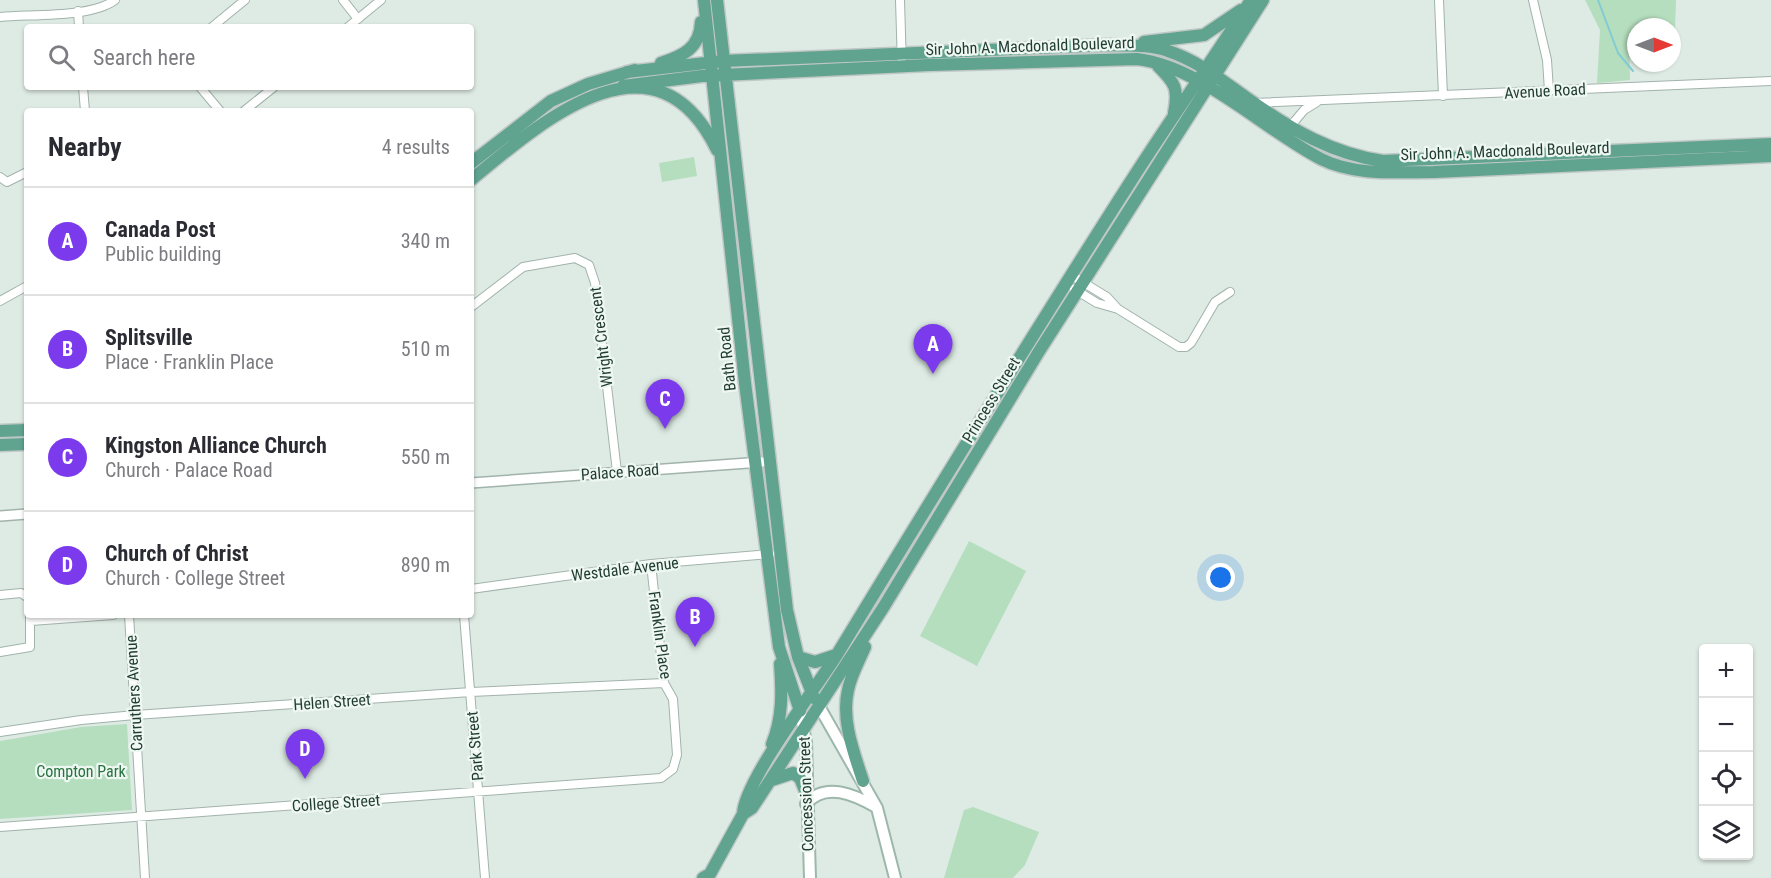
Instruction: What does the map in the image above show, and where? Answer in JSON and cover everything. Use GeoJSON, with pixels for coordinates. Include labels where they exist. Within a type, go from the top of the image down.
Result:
{"type":"FeatureCollection","features":[{"type":"Feature","properties":{"kind":"main road","name":"Bath Road"},"geometry":{"type":"LineString","coordinates":[[703,0],[716,62],[770,462],[779,647],[800,711]]}},
{"type":"Feature","properties":{"kind":"main road"},"geometry":{"type":"LineString","coordinates":[[474,161],[551,101],[588,84],[686,54],[695,45],[701,30],[703,0]]}},
{"type":"Feature","properties":{"kind":"main road","name":"Bath Road"},"geometry":{"type":"LineString","coordinates":[[716,62],[717,0]]}},
{"type":"Feature","properties":{"kind":"main road","name":"Princess Street"},"geometry":{"type":"LineString","coordinates":[[1210,72],[1263,0]]}},
{"type":"Feature","properties":{"kind":"main road"},"geometry":{"type":"LineString","coordinates":[[1109,45],[1204,35],[1250,2]]}},
{"type":"Feature","properties":{"kind":"main road","name":"Princess Street"},"geometry":{"type":"LineString","coordinates":[[743,814],[743,803],[763,767],[836,656],[948,470],[1203,85],[1250,2]]}},
{"type":"Feature","properties":{"kind":"main road","name":"Sir John A. Macdonald Boulevard"},"geometry":{"type":"LineString","coordinates":[[474,177],[521,138],[558,112],[623,86],[718,76],[1109,45],[1166,50],[1210,72],[1253,103],[1323,160],[1352,169],[1378,172],[1771,156]]}},
{"type":"Feature","properties":{"kind":"main road","name":"Sir John A. Macdonald Boulevard"},"geometry":{"type":"LineString","coordinates":[[627,72],[716,62],[1112,58],[1153,61],[1287,130],[1336,151],[1383,161],[1771,144]]}},
{"type":"Feature","properties":{"kind":"main road"},"geometry":{"type":"LineString","coordinates":[[1153,61],[1172,80],[1178,95],[1172,121]]}},
{"type":"Feature","properties":{"kind":"main road","name":"Bath Road"},"geometry":{"type":"LineString","coordinates":[[718,76],[721,160],[756,463],[798,657],[819,708]]}},
{"type":"Feature","properties":{"kind":"main road","name":"Princess Street"},"geometry":{"type":"LineString","coordinates":[[703,878],[710,860],[717,857],[743,814],[752,808],[771,781],[883,608],[1172,121],[1203,85]]}},
{"type":"Feature","properties":{"kind":"main road"},"geometry":{"type":"LineString","coordinates":[[623,86],[655,91],[675,98],[692,111],[708,133],[721,160]]}},
{"type":"Feature","properties":{"kind":"main road"},"geometry":{"type":"LineString","coordinates":[[0,431],[24,430]]}},
{"type":"Feature","properties":{"kind":"main road"},"geometry":{"type":"LineString","coordinates":[[0,445],[24,444]]}},
{"type":"Feature","properties":{"kind":"main road"},"geometry":{"type":"LineString","coordinates":[[863,781],[850,740],[846,701],[850,681],[883,608]]}},
{"type":"Feature","properties":{"kind":"main road"},"geometry":{"type":"LineString","coordinates":[[763,767],[779,727],[782,690],[779,647]]}},
{"type":"Feature","properties":{"kind":"main road"},"geometry":{"type":"LineString","coordinates":[[798,657],[815,662],[836,656]]}},
{"type":"Feature","properties":{"kind":"main road","name":"Concession Street"},"geometry":{"type":"LineString","coordinates":[[819,708],[877,808],[895,878]]}},
{"type":"Feature","properties":{"kind":"main road","name":"Concession Street"},"geometry":{"type":"LineString","coordinates":[[800,711],[804,731],[810,878]]}},
{"type":"Feature","properties":{"kind":"main road"},"geometry":{"type":"LineString","coordinates":[[771,781],[782,775],[793,773],[800,778],[806,798],[818,793],[843,791],[877,808]]}},
{"type":"Feature","properties":{"kind":"street"},"geometry":{"type":"LineString","coordinates":[[0,17],[78,11],[108,6],[116,0]]}},
{"type":"Feature","properties":{"kind":"street"},"geometry":{"type":"LineString","coordinates":[[216,24],[245,0]]}},
{"type":"Feature","properties":{"kind":"street"},"geometry":{"type":"LineString","coordinates":[[343,0],[358,19]]}},
{"type":"Feature","properties":{"kind":"street"},"geometry":{"type":"LineString","coordinates":[[352,24],[381,0]]}},
{"type":"Feature","properties":{"kind":"street"},"geometry":{"type":"LineString","coordinates":[[900,0],[902,61]]}},
{"type":"Feature","properties":{"kind":"street"},"geometry":{"type":"LineString","coordinates":[[1439,0],[1443,96]]}},
{"type":"Feature","properties":{"kind":"street"},"geometry":{"type":"LineString","coordinates":[[1533,0],[1547,60],[1549,91]]}},
{"type":"Feature","properties":{"kind":"street"},"geometry":{"type":"LineString","coordinates":[[78,11],[79,24]]}},
{"type":"Feature","properties":{"kind":"street","name":"Avenue Road"},"geometry":{"type":"LineString","coordinates":[[1253,103],[1771,81]]}},
{"type":"Feature","properties":{"kind":"street"},"geometry":{"type":"LineString","coordinates":[[83,90],[85,108]]}},
{"type":"Feature","properties":{"kind":"street"},"geometry":{"type":"LineString","coordinates":[[202,90],[218,108]]}},
{"type":"Feature","properties":{"kind":"street"},"geometry":{"type":"LineString","coordinates":[[248,108],[270,90]]}},
{"type":"Feature","properties":{"kind":"street"},"geometry":{"type":"LineString","coordinates":[[1287,130],[1304,110],[1318,101]]}},
{"type":"Feature","properties":{"kind":"street"},"geometry":{"type":"LineString","coordinates":[[0,177],[7,182],[24,174]]}},
{"type":"Feature","properties":{"kind":"street","name":"Wright Crescent"},"geometry":{"type":"LineString","coordinates":[[474,305],[523,267],[575,258],[589,265],[595,283],[617,472]]}},
{"type":"Feature","properties":{"kind":"street"},"geometry":{"type":"LineString","coordinates":[[1074,283],[1097,303],[1118,309],[1179,347],[1186,347],[1191,343],[1215,302],[1230,292]]}},
{"type":"Feature","properties":{"kind":"street"},"geometry":{"type":"LineString","coordinates":[[0,301],[24,288]]}},
{"type":"Feature","properties":{"kind":"street","name":"Palace Road"},"geometry":{"type":"LineString","coordinates":[[474,483],[770,462]]}},
{"type":"Feature","properties":{"kind":"street"},"geometry":{"type":"LineString","coordinates":[[0,516],[24,514]]}},
{"type":"Feature","properties":{"kind":"street","name":"Westdale Avenue"},"geometry":{"type":"LineString","coordinates":[[474,589],[651,564],[774,554]]}},
{"type":"Feature","properties":{"kind":"street","name":"Franklin Place"},"geometry":{"type":"LineString","coordinates":[[651,564],[664,683],[674,699],[677,749],[676,760],[669,773]]}},
{"type":"Feature","properties":{"kind":"street"},"geometry":{"type":"LineString","coordinates":[[0,595],[21,593],[24,595]]}},
{"type":"Feature","properties":{"kind":"street"},"geometry":{"type":"LineString","coordinates":[[0,652],[30,646],[31,618]]}},
{"type":"Feature","properties":{"kind":"street","name":"Carruthers Avenue"},"geometry":{"type":"LineString","coordinates":[[129,618],[145,878]]}},
{"type":"Feature","properties":{"kind":"street","name":"Park Street"},"geometry":{"type":"LineString","coordinates":[[464,618],[485,878]]}},
{"type":"Feature","properties":{"kind":"street","name":"Helen Street"},"geometry":{"type":"LineString","coordinates":[[0,732],[135,715],[471,692],[664,683]]}},
{"type":"Feature","properties":{"kind":"street","name":"College Street"},"geometry":{"type":"LineString","coordinates":[[0,827],[656,780],[669,773]]}},
{"type":"Feature","properties":{"kind":"green space"},"geometry":{"type":"Polygon","coordinates":[[[1585,0],[1676,0],[1675,18],[1627,18],[1627,72],[1630,72],[1630,80],[1597,83],[1600,30],[1585,0]]]}},
{"type":"Feature","properties":{"kind":"green space"},"geometry":{"type":"Polygon","coordinates":[[[694,157],[697,176],[662,182],[659,163],[694,157]]]}},
{"type":"Feature","properties":{"kind":"green space"},"geometry":{"type":"Polygon","coordinates":[[[969,541],[1026,571],[977,666],[920,636],[969,541]]]}},
{"type":"Feature","properties":{"kind":"green space","name":"Compton Park"},"geometry":{"type":"Polygon","coordinates":[[[127,724],[132,810],[0,819],[0,741],[81,727],[127,724]]]}},
{"type":"Feature","properties":{"kind":"green space"},"geometry":{"type":"Polygon","coordinates":[[[973,807],[1039,832],[1025,865],[1013,878],[944,878],[964,810],[973,807]]]}},
{"type":"Feature","properties":{"kind":"waterway"},"geometry":{"type":"LineString","coordinates":[[1598,0],[1618,53],[1627,64]]}},
{"type":"Feature","properties":{"kind":"place","name":"Canada Post"},"geometry":{"type":"Point","coordinates":[933,374]}},
{"type":"Feature","properties":{"kind":"place","name":"Kingston Alliance Church"},"geometry":{"type":"Point","coordinates":[665,429]}},
{"type":"Feature","properties":{"kind":"place","name":"Splitsville"},"geometry":{"type":"Point","coordinates":[695,647]}},
{"type":"Feature","properties":{"kind":"place","name":"Church of Christ"},"geometry":{"type":"Point","coordinates":[305,779]}}]}
